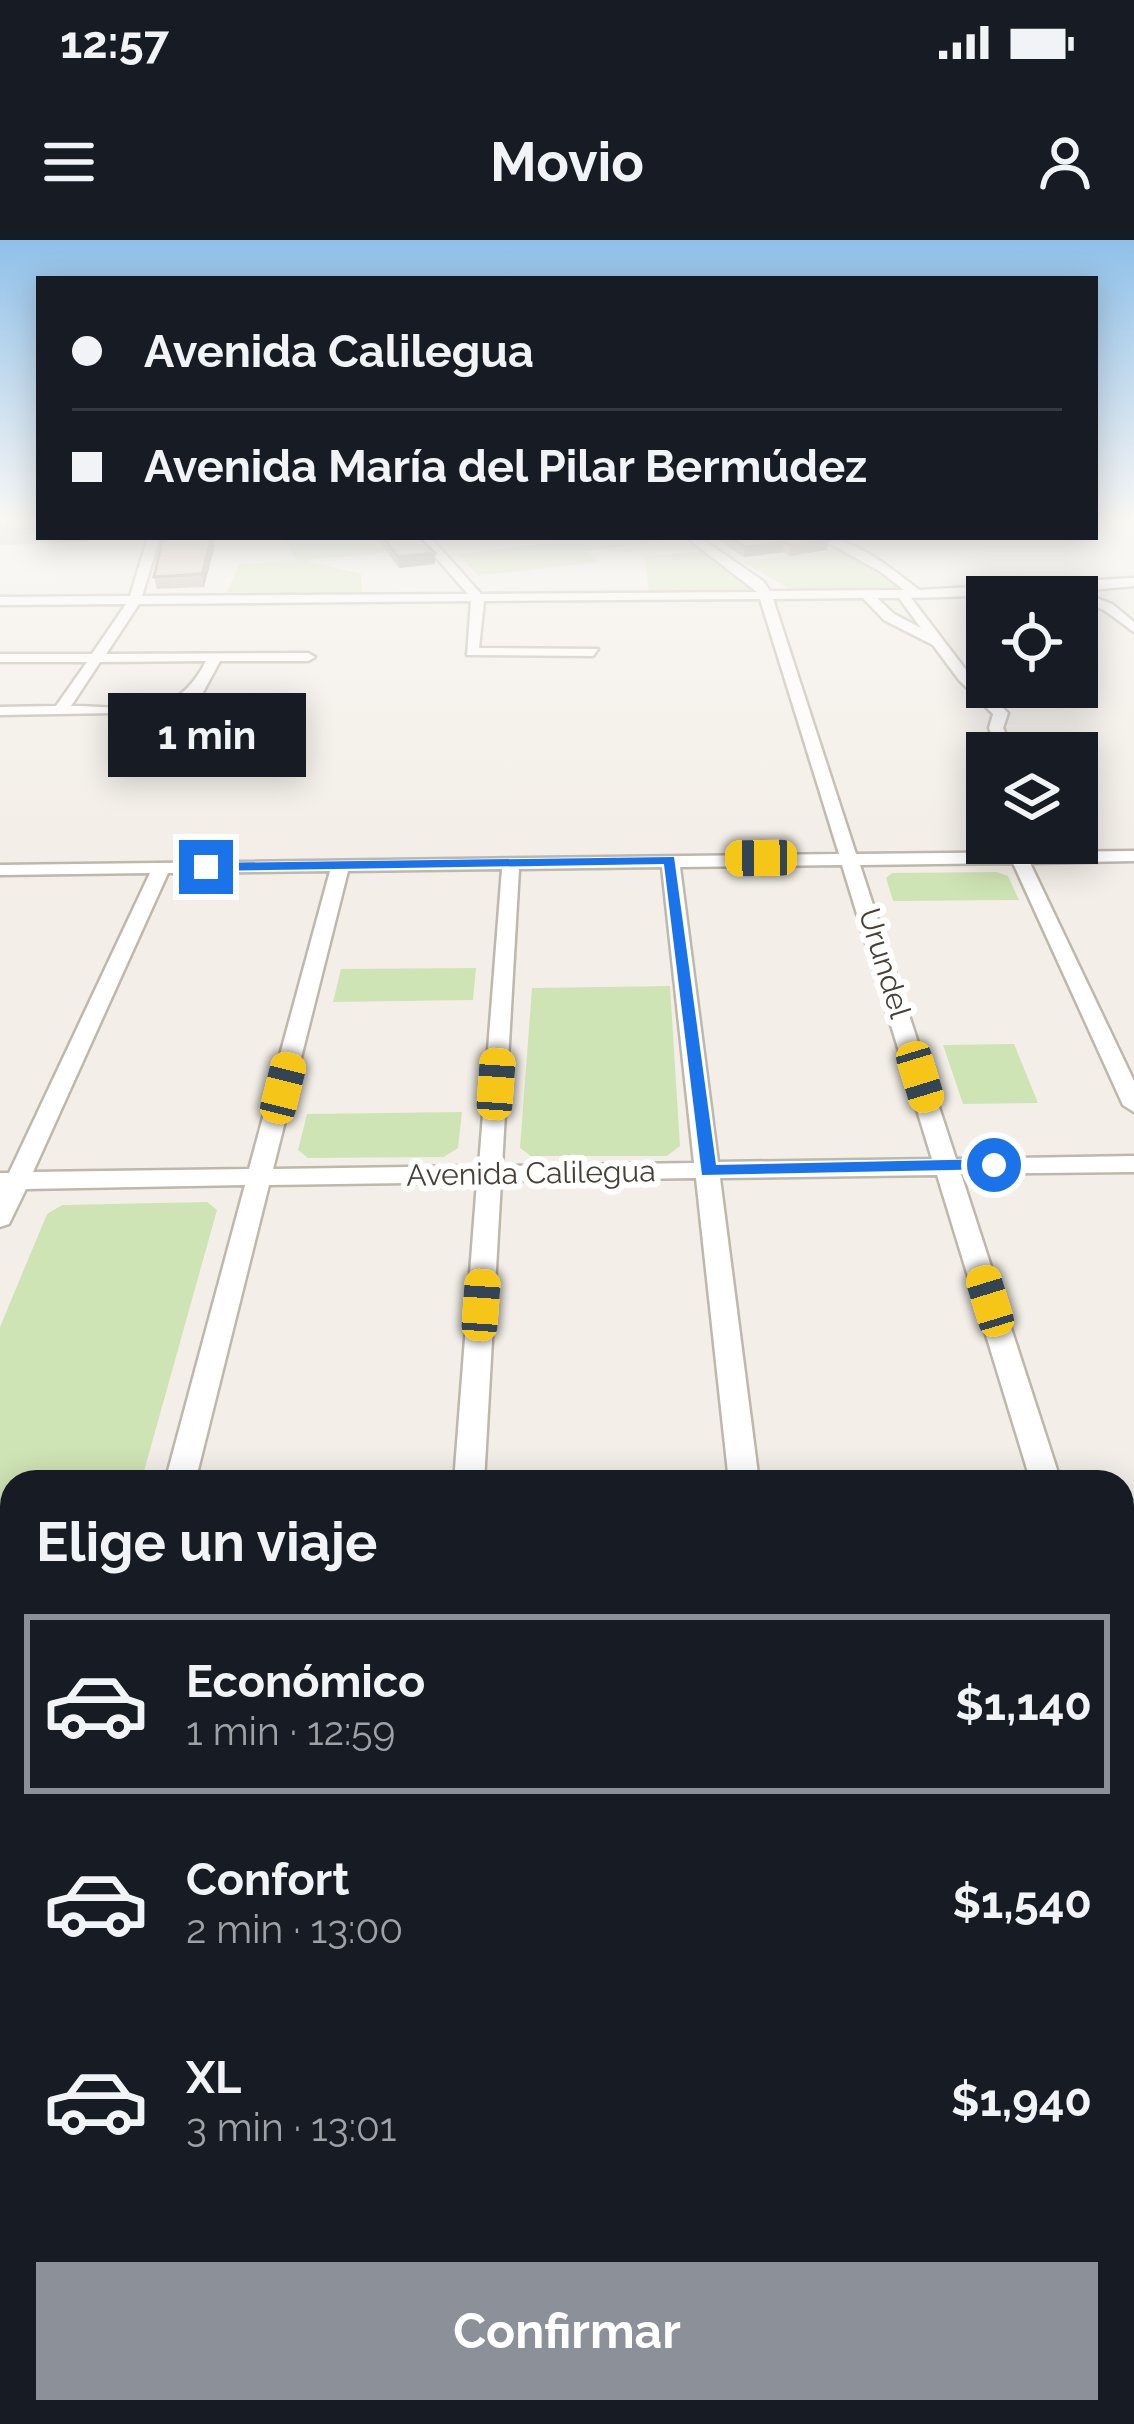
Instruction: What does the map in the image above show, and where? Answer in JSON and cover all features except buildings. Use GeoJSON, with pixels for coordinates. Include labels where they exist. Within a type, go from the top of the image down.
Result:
{"type":"FeatureCollection","features":[{"type":"Feature","properties":{"kind":"street"},"geometry":{"type":"LineString","coordinates":[[62,710],[120,624]]}},
{"type":"Feature","properties":{"kind":"street"},"geometry":{"type":"LineString","coordinates":[[475,624],[472,652],[593,652]]}},
{"type":"Feature","properties":{"kind":"street","name":"Urundel"},"geometry":{"type":"LineString","coordinates":[[775,624],[1042,1470]]}},
{"type":"Feature","properties":{"kind":"street"},"geometry":{"type":"LineString","coordinates":[[903,624],[942,644]]}},
{"type":"Feature","properties":{"kind":"street"},"geometry":{"type":"LineString","coordinates":[[929,624],[964,677],[1001,713],[998,732]]}},
{"type":"Feature","properties":{"kind":"street"},"geometry":{"type":"LineString","coordinates":[[0,658],[308,657]]}},
{"type":"Feature","properties":{"kind":"street"},"geometry":{"type":"LineString","coordinates":[[0,711],[184,706],[194,700],[215,658]]}},
{"type":"Feature","properties":{"kind":"street"},"geometry":{"type":"LineString","coordinates":[[1098,853],[1134,856]]}},
{"type":"Feature","properties":{"kind":"street"},"geometry":{"type":"LineString","coordinates":[[0,870],[966,857]]}},
{"type":"Feature","properties":{"kind":"street"},"geometry":{"type":"LineString","coordinates":[[670,860],[743,1470]]}},
{"type":"Feature","properties":{"kind":"street"},"geometry":{"type":"LineString","coordinates":[[470,1470],[511,862]]}},
{"type":"Feature","properties":{"kind":"street"},"geometry":{"type":"LineString","coordinates":[[1022,864],[1134,1106]]}},
{"type":"Feature","properties":{"kind":"street"},"geometry":{"type":"LineString","coordinates":[[183,1470],[340,866]]}},
{"type":"Feature","properties":{"kind":"street"},"geometry":{"type":"LineString","coordinates":[[0,1219],[9,1180],[161,868]]}},
{"type":"Feature","properties":{"kind":"street","name":"Avenida Calilegua"},"geometry":{"type":"LineString","coordinates":[[9,1180],[1134,1164]]}},
{"type":"Feature","properties":{"kind":"green space"},"geometry":{"type":"Polygon","coordinates":[[[997,872],[1008,876],[1019,900],[893,901],[886,878],[892,873],[997,872]]]}},
{"type":"Feature","properties":{"kind":"green space"},"geometry":{"type":"Polygon","coordinates":[[[476,968],[473,1000],[333,1002],[341,969],[476,968]]]}},
{"type":"Feature","properties":{"kind":"green space"},"geometry":{"type":"Polygon","coordinates":[[[670,986],[680,1146],[667,1156],[531,1156],[520,1148],[532,988],[670,986]]]}},
{"type":"Feature","properties":{"kind":"green space"},"geometry":{"type":"Polygon","coordinates":[[[1014,1044],[1038,1103],[963,1104],[943,1045],[1014,1044]]]}},
{"type":"Feature","properties":{"kind":"green space"},"geometry":{"type":"Polygon","coordinates":[[[462,1112],[458,1148],[444,1157],[308,1158],[298,1150],[307,1114],[462,1112]]]}},
{"type":"Feature","properties":{"kind":"green space"},"geometry":{"type":"Polygon","coordinates":[[[207,1202],[217,1210],[144,1470],[0,1470],[0,1327],[47,1214],[62,1205],[207,1202]]]}},
{"type":"Feature","properties":{"kind":"route"},"geometry":{"type":"LineString","coordinates":[[206,867],[670,860],[708,1171],[994,1165]]}}]}
